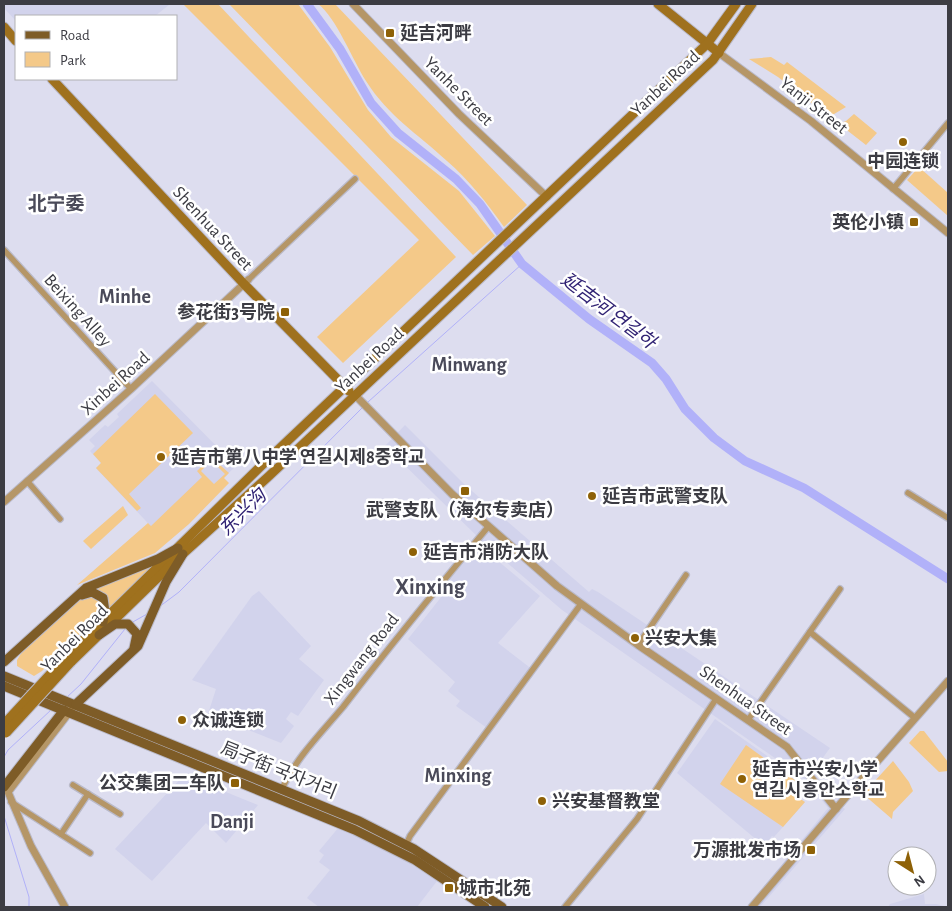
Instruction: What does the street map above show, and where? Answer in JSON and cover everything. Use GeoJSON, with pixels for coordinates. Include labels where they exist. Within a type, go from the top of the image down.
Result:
{"type":"FeatureCollection","features":[{"type":"Feature","properties":{"kind":"main road","name":"Yanji Street"},"geometry":{"type":"LineString","coordinates":[[658,4],[719,53]]}},
{"type":"Feature","properties":{"kind":"main road","name":"Yanbei Road"},"geometry":{"type":"LineString","coordinates":[[69,660],[99,635],[347,386],[707,44],[736,4]]}},
{"type":"Feature","properties":{"kind":"main road","name":"Yanbei Road"},"geometry":{"type":"LineString","coordinates":[[5,731],[103,622],[181,551],[361,402],[483,277],[719,53],[752,4]]}},
{"type":"Feature","properties":{"kind":"main road"},"geometry":{"type":"LineString","coordinates":[[5,26],[15,40]]}},
{"type":"Feature","properties":{"kind":"main road","name":"Shenhua Street"},"geometry":{"type":"LineString","coordinates":[[53,80],[361,402]]}},
{"type":"Feature","properties":{"kind":"main road","name":"Shenhua Street"},"geometry":{"type":"LineString","coordinates":[[60,80],[246,282]]}},
{"type":"Feature","properties":{"kind":"main road"},"geometry":{"type":"LineString","coordinates":[[74,703],[89,694],[138,646],[181,551]]}},
{"type":"Feature","properties":{"kind":"main road"},"geometry":{"type":"LineString","coordinates":[[4,663],[86,588],[181,551]]}},
{"type":"Feature","properties":{"kind":"main road"},"geometry":{"type":"LineString","coordinates":[[4,663],[86,593],[96,592],[103,598],[105,606],[103,622]]}},
{"type":"Feature","properties":{"kind":"main road"},"geometry":{"type":"LineString","coordinates":[[74,703],[134,647],[137,634],[130,625],[121,622],[99,635]]}},
{"type":"Feature","properties":{"kind":"main road","name":"局子街 국자거리"},"geometry":{"type":"LineString","coordinates":[[4,676],[60,697],[360,821],[450,871],[502,907]]}},
{"type":"Feature","properties":{"kind":"main road","name":"局子街 국자거리"},"geometry":{"type":"LineString","coordinates":[[4,686],[355,830],[415,860],[485,907]]}},
{"type":"Feature","properties":{"kind":"main road"},"geometry":{"type":"LineString","coordinates":[[5,792],[65,710]]}},
{"type":"Feature","properties":{"kind":"street","name":"Yanhe Street"},"geometry":{"type":"LineString","coordinates":[[353,4],[459,114],[548,197]]}},
{"type":"Feature","properties":{"kind":"street","name":"Yanji Street"},"geometry":{"type":"LineString","coordinates":[[719,53],[811,121],[948,233]]}},
{"type":"Feature","properties":{"kind":"street"},"geometry":{"type":"LineString","coordinates":[[892,189],[948,123]]}},
{"type":"Feature","properties":{"kind":"street"},"geometry":{"type":"LineString","coordinates":[[246,282],[354,180]]}},
{"type":"Feature","properties":{"kind":"street","name":"Beixing Alley"},"geometry":{"type":"LineString","coordinates":[[4,250],[131,389]]}},
{"type":"Feature","properties":{"kind":"street","name":"Xinbei Road"},"geometry":{"type":"LineString","coordinates":[[4,502],[131,389],[246,282]]}},
{"type":"Feature","properties":{"kind":"street","name":"Shenhua Street"},"geometry":{"type":"LineString","coordinates":[[361,402],[488,527],[582,604],[638,645],[787,747],[836,809]]}},
{"type":"Feature","properties":{"kind":"street"},"geometry":{"type":"LineString","coordinates":[[27,481],[60,519]]}},
{"type":"Feature","properties":{"kind":"street"},"geometry":{"type":"LineString","coordinates":[[908,493],[948,518]]}},
{"type":"Feature","properties":{"kind":"street","name":"Xingwang Road"},"geometry":{"type":"LineString","coordinates":[[282,789],[294,769],[342,707],[488,527]]}},
{"type":"Feature","properties":{"kind":"street"},"geometry":{"type":"LineString","coordinates":[[638,645],[686,575]]}},
{"type":"Feature","properties":{"kind":"street"},"geometry":{"type":"LineString","coordinates":[[748,720],[840,589]]}},
{"type":"Feature","properties":{"kind":"street"},"geometry":{"type":"LineString","coordinates":[[406,845],[410,836],[582,604]]}},
{"type":"Feature","properties":{"kind":"street"},"geometry":{"type":"LineString","coordinates":[[810,632],[915,718]]}},
{"type":"Feature","properties":{"kind":"street"},"geometry":{"type":"LineString","coordinates":[[752,907],[948,681]]}},
{"type":"Feature","properties":{"kind":"street"},"geometry":{"type":"LineString","coordinates":[[565,907],[637,819],[716,699]]}},
{"type":"Feature","properties":{"kind":"street"},"geometry":{"type":"LineString","coordinates":[[65,710],[74,703]]}},
{"type":"Feature","properties":{"kind":"street"},"geometry":{"type":"LineString","coordinates":[[72,785],[120,814]]}},
{"type":"Feature","properties":{"kind":"street"},"geometry":{"type":"LineString","coordinates":[[5,792],[31,846],[65,907]]}},
{"type":"Feature","properties":{"kind":"street"},"geometry":{"type":"LineString","coordinates":[[61,834],[88,794]]}},
{"type":"Feature","properties":{"kind":"street"},"geometry":{"type":"LineString","coordinates":[[11,802],[90,853]]}},
{"type":"Feature","properties":{"kind":"shaded area"},"geometry":{"type":"Polygon","coordinates":[[[4,4],[170,4],[156,15],[15,15],[15,20],[4,8],[4,4]]]}},
{"type":"Feature","properties":{"kind":"shaded area","name":"延吉市第八中学 연길시제8중학교"},"geometry":{"type":"Polygon","coordinates":[[[152,381],[236,466],[161,537],[96,468],[101,463],[90,451],[95,446],[89,440],[105,425],[108,427],[119,417],[117,414],[152,381]]]}},
{"type":"Feature","properties":{"kind":"shaded area","name":"兴安大集"},"geometry":{"type":"Polygon","coordinates":[[[405,425],[465,485],[589,592],[592,589],[598,592],[830,748],[811,774],[829,798],[845,809],[760,907],[747,907],[828,808],[805,779],[562,610],[483,542],[385,446],[405,425]]]}},
{"type":"Feature","properties":{"kind":"shaded area"},"geometry":{"type":"Polygon","coordinates":[[[479,545],[540,596],[498,643],[533,670],[487,728],[456,706],[460,701],[448,691],[455,682],[408,639],[442,596],[439,592],[479,545]]]}},
{"type":"Feature","properties":{"kind":"shaded area"},"geometry":{"type":"Polygon","coordinates":[[[259,591],[311,646],[299,659],[324,680],[298,716],[291,712],[286,719],[294,726],[281,743],[208,714],[216,689],[192,680],[252,596],[259,591]]]}},
{"type":"Feature","properties":{"kind":"shaded area","name":"延吉市兴安小学 연길시흥안소학교"},"geometry":{"type":"Polygon","coordinates":[[[715,719],[808,785],[799,798],[805,802],[764,846],[677,773],[715,719]]]}},
{"type":"Feature","properties":{"kind":"shaded area"},"geometry":{"type":"Polygon","coordinates":[[[184,775],[258,805],[226,843],[206,823],[152,881],[115,849],[184,775]]]}},
{"type":"Feature","properties":{"kind":"shaded area"},"geometry":{"type":"Polygon","coordinates":[[[339,827],[402,858],[437,881],[417,907],[319,907],[307,898],[330,870],[319,862],[324,855],[319,851],[339,827]]]}},
{"type":"Feature","properties":{"kind":"shaded area"},"geometry":{"type":"Polygon","coordinates":[[[917,896],[924,896],[925,904],[948,907],[888,907],[890,904],[917,896]]]}},
{"type":"Feature","properties":{"kind":"green space"},"geometry":{"type":"Polygon","coordinates":[[[183,4],[218,4],[456,257],[343,363],[317,337],[419,240],[183,4]]]}},
{"type":"Feature","properties":{"kind":"green space"},"geometry":{"type":"Polygon","coordinates":[[[229,4],[298,4],[330,47],[368,110],[391,137],[459,191],[495,236],[473,255],[229,4]]]}},
{"type":"Feature","properties":{"kind":"green space"},"geometry":{"type":"Polygon","coordinates":[[[318,4],[335,4],[527,205],[504,227],[463,176],[384,105],[366,81],[331,19],[318,4]]]}},
{"type":"Feature","properties":{"kind":"green space"},"geometry":{"type":"Polygon","coordinates":[[[771,57],[784,65],[787,62],[846,107],[829,117],[778,77],[749,59],[771,57]]]}},
{"type":"Feature","properties":{"kind":"green space"},"geometry":{"type":"Polygon","coordinates":[[[854,114],[877,133],[866,145],[839,124],[854,114]]]}},
{"type":"Feature","properties":{"kind":"green space"},"geometry":{"type":"Polygon","coordinates":[[[919,167],[948,193],[948,216],[907,180],[919,167]]]}},
{"type":"Feature","properties":{"kind":"green space"},"geometry":{"type":"Polygon","coordinates":[[[155,394],[193,433],[129,494],[141,508],[137,511],[96,468],[101,463],[93,454],[155,394]]]}},
{"type":"Feature","properties":{"kind":"green space"},"geometry":{"type":"Polygon","coordinates":[[[211,457],[229,473],[224,478],[229,483],[189,524],[155,553],[77,585],[148,523],[151,526],[202,477],[197,471],[203,465],[205,467],[201,471],[214,484],[225,474],[211,460],[208,463],[206,462],[211,457]]]}},
{"type":"Feature","properties":{"kind":"green space"},"geometry":{"type":"Polygon","coordinates":[[[123,506],[128,515],[91,549],[83,541],[123,506]]]}},
{"type":"Feature","properties":{"kind":"green space"},"geometry":{"type":"Polygon","coordinates":[[[155,565],[108,611],[106,597],[95,590],[96,587],[155,565]]]}},
{"type":"Feature","properties":{"kind":"green space"},"geometry":{"type":"Polygon","coordinates":[[[90,596],[100,603],[99,615],[42,671],[34,676],[17,666],[17,660],[22,652],[78,601],[90,596]]]}},
{"type":"Feature","properties":{"kind":"green space"},"geometry":{"type":"Polygon","coordinates":[[[920,731],[924,731],[948,762],[948,771],[939,772],[909,743],[920,731]]]}},
{"type":"Feature","properties":{"kind":"green space"},"geometry":{"type":"Polygon","coordinates":[[[746,745],[806,788],[799,798],[805,802],[783,827],[720,784],[746,745]]]}},
{"type":"Feature","properties":{"kind":"green space"},"geometry":{"type":"Polygon","coordinates":[[[893,761],[909,782],[913,791],[893,812],[892,819],[863,794],[893,761]]]}},
{"type":"Feature","properties":{"kind":"waterway","name":"延吉河 연길하"},"geometry":{"type":"LineString","coordinates":[[307,4],[340,49],[371,103],[398,133],[456,179],[480,204],[522,264],[589,319],[652,363],[666,379],[685,409],[714,438],[745,461],[804,488],[948,579]]}},
{"type":"Feature","properties":{"kind":"waterway","name":"东兴沟"},"geometry":{"type":"LineString","coordinates":[[368,402],[522,264]]}},
{"type":"Feature","properties":{"kind":"waterway","name":"东兴沟"},"geometry":{"type":"LineString","coordinates":[[159,607],[179,592],[363,407]]}},
{"type":"Feature","properties":{"kind":"waterway","name":"东兴沟"},"geometry":{"type":"LineString","coordinates":[[131,623],[147,614]]}},
{"type":"Feature","properties":{"kind":"waterway","name":"东兴沟"},"geometry":{"type":"LineString","coordinates":[[66,698],[81,684],[125,629]]}},
{"type":"Feature","properties":{"kind":"waterway","name":"东兴沟"},"geometry":{"type":"LineString","coordinates":[[4,757],[8,750],[51,710]]}},
{"type":"Feature","properties":{"kind":"waterway","name":"东兴沟"},"geometry":{"type":"LineString","coordinates":[[4,816],[29,897],[29,907]]}},
{"type":"Feature","properties":{"kind":"place","name":"延吉河畔"},"geometry":{"type":"Point","coordinates":[390,33]}},
{"type":"Feature","properties":{"kind":"place","name":"中园连锁"},"geometry":{"type":"Point","coordinates":[903,142]}},
{"type":"Feature","properties":{"kind":"place","name":"英伦小镇"},"geometry":{"type":"Point","coordinates":[914,222]}},
{"type":"Feature","properties":{"kind":"place","name":"参花街3号院"},"geometry":{"type":"Point","coordinates":[285,312]}},
{"type":"Feature","properties":{"kind":"place","name":"延吉市第八中学 연길시제8중학교"},"geometry":{"type":"Point","coordinates":[161,457]}},
{"type":"Feature","properties":{"kind":"place","name":"武警支队（海尔专卖店）"},"geometry":{"type":"Point","coordinates":[465,491]}},
{"type":"Feature","properties":{"kind":"place","name":"延吉市武警支队"},"geometry":{"type":"Point","coordinates":[592,496]}},
{"type":"Feature","properties":{"kind":"place","name":"延吉市消防大队"},"geometry":{"type":"Point","coordinates":[413,552]}},
{"type":"Feature","properties":{"kind":"place","name":"兴安大集"},"geometry":{"type":"Point","coordinates":[635,638]}},
{"type":"Feature","properties":{"kind":"place","name":"众诚连锁"},"geometry":{"type":"Point","coordinates":[182,720]}},
{"type":"Feature","properties":{"kind":"place","name":"延吉市兴安小学 연길시흥안소학교"},"geometry":{"type":"Point","coordinates":[742,779]}},
{"type":"Feature","properties":{"kind":"place","name":"公交集团二车队"},"geometry":{"type":"Point","coordinates":[235,783]}},
{"type":"Feature","properties":{"kind":"place","name":"兴安基督教堂"},"geometry":{"type":"Point","coordinates":[542,801]}},
{"type":"Feature","properties":{"kind":"place","name":"万源批发市场"},"geometry":{"type":"Point","coordinates":[811,850]}},
{"type":"Feature","properties":{"kind":"place","name":"城市北苑"},"geometry":{"type":"Point","coordinates":[449,888]}},
{"type":"Feature","properties":{"kind":"district","name":"北宁委"},"geometry":{"type":"Point","coordinates":[56,203]}},
{"type":"Feature","properties":{"kind":"district","name":"Minhe"},"geometry":{"type":"Point","coordinates":[125,296]}},
{"type":"Feature","properties":{"kind":"district","name":"Minwang"},"geometry":{"type":"Point","coordinates":[469,364]}},
{"type":"Feature","properties":{"kind":"district","name":"Xinxing"},"geometry":{"type":"Point","coordinates":[430,586]}},
{"type":"Feature","properties":{"kind":"district","name":"Minxing"},"geometry":{"type":"Point","coordinates":[458,775]}},
{"type":"Feature","properties":{"kind":"district","name":"Danji"},"geometry":{"type":"Point","coordinates":[232,821]}}]}
